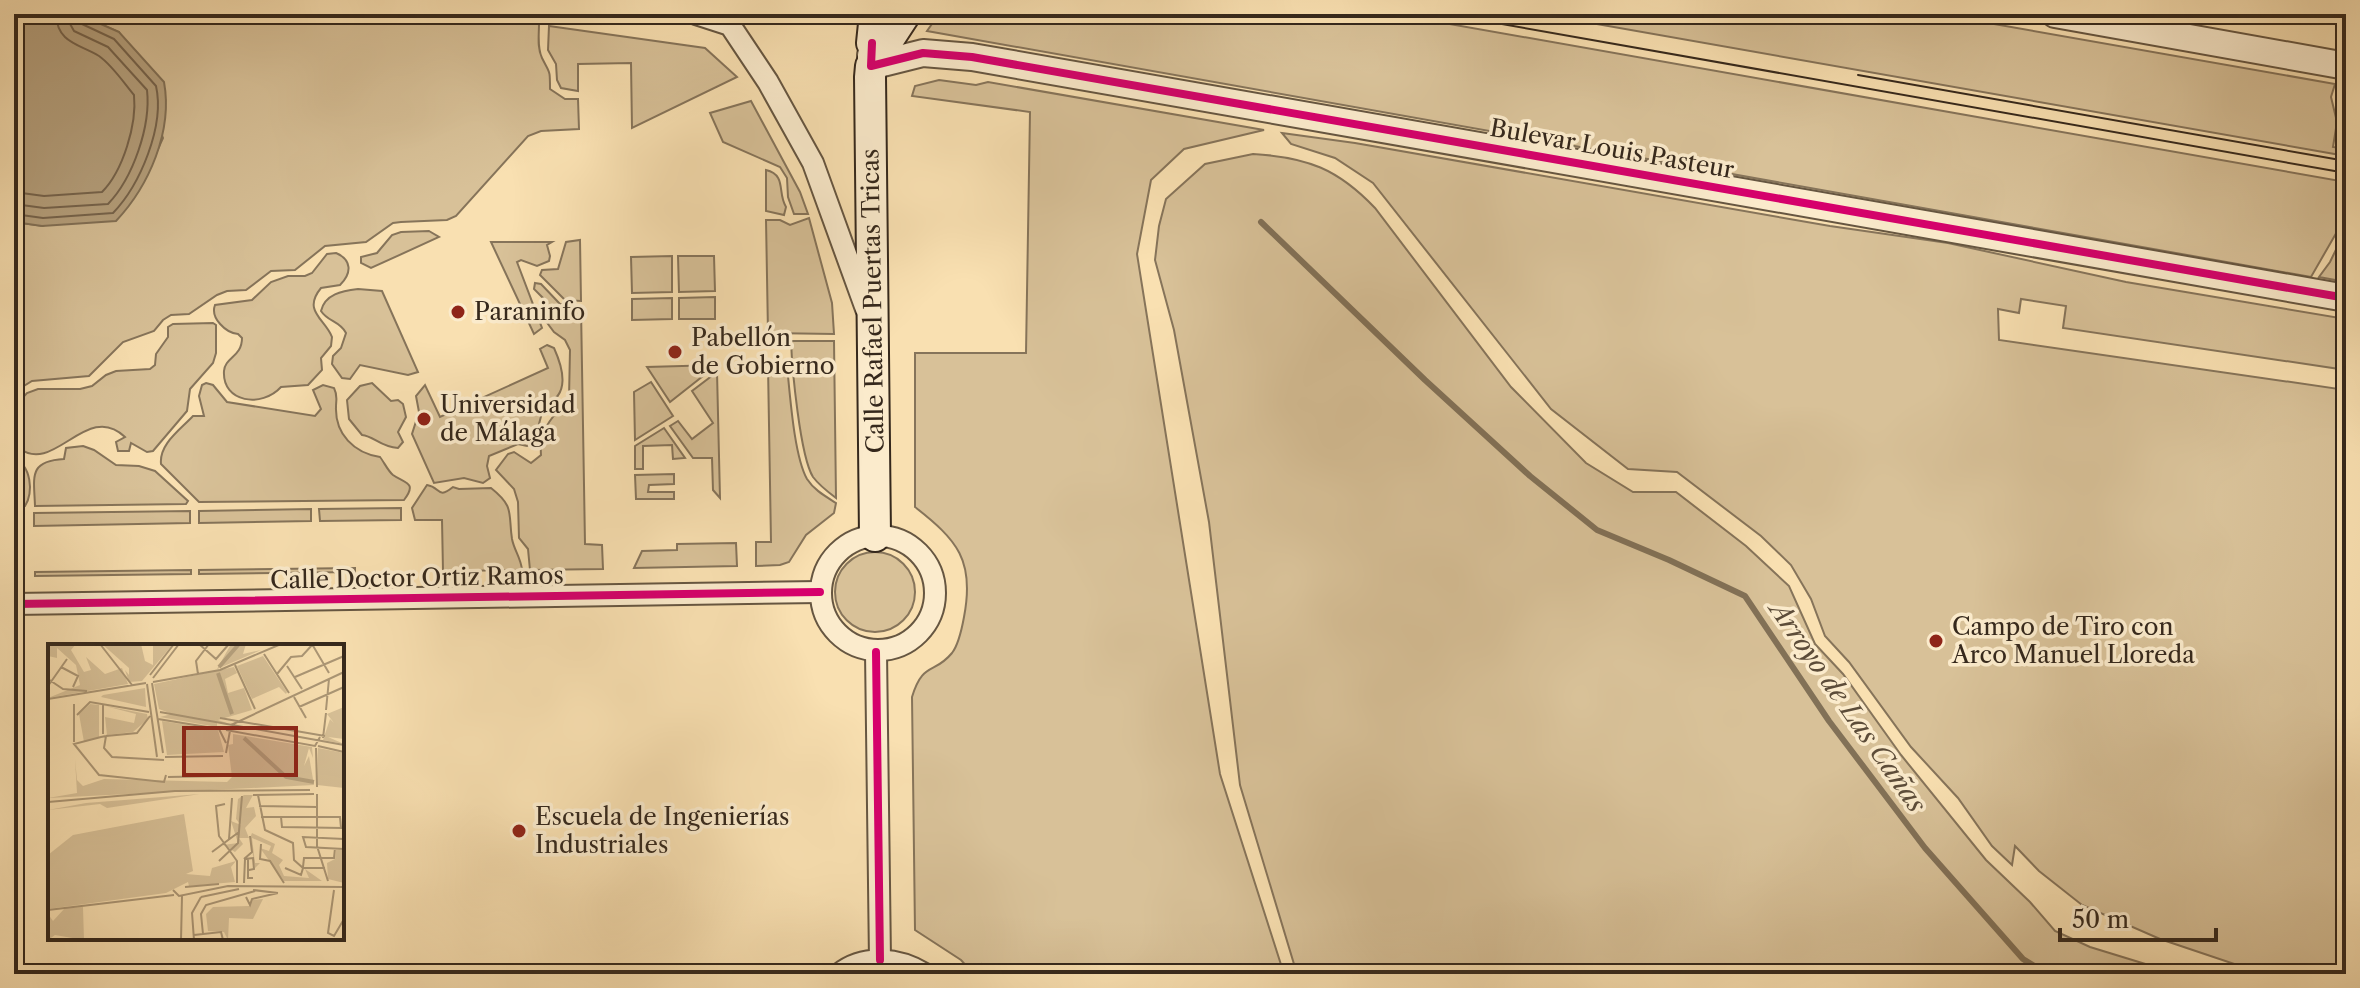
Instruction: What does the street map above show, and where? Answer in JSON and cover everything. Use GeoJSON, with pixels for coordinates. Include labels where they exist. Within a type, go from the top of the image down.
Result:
{"type":"FeatureCollection","features":[{"type":"Feature","properties":{"kind":"main road"},"geometry":{"type":"LineString","coordinates":[[873,41],[905,14]]}},
{"type":"Feature","properties":{"kind":"main road","name":"Calle Rafael Puertas Tricas"},"geometry":{"type":"LineString","coordinates":[[873,41],[875,536]]}},
{"type":"Feature","properties":{"kind":"street"},"geometry":{"type":"LineString","coordinates":[[696,14],[730,25],[760,68],[813,163],[873,326]]}},
{"type":"Feature","properties":{"kind":"street"},"geometry":{"type":"LineString","coordinates":[[2055,14],[2346,66]]}},
{"type":"Feature","properties":{"kind":"street","name":"Bulevar Louis Pasteur"},"geometry":{"type":"LineString","coordinates":[[873,41],[923,53],[972,57],[2346,298]]}},
{"type":"Feature","properties":{"kind":"street"},"geometry":{"type":"LineString","coordinates":[[875,536],[894,538],[911,545],[924,558],[933,574],[936,592],[930,619],[913,640],[876,652],[860,648],[830,627],[822,610],[820,592],[825,571],[837,553],[854,540],[875,536]]}},
{"type":"Feature","properties":{"kind":"street","name":"Calle Doctor Ortiz Ramos"},"geometry":{"type":"LineString","coordinates":[[14,604],[820,592]]}},
{"type":"Feature","properties":{"kind":"street"},"geometry":{"type":"LineString","coordinates":[[876,652],[880,960]]}},
{"type":"Feature","properties":{"kind":"street"},"geometry":{"type":"LineString","coordinates":[[839,974],[865,962],[880,960],[912,966],[925,974]]}},
{"type":"Feature","properties":{"kind":"shaded area"},"geometry":{"type":"Polygon","coordinates":[[[78,14],[483,14],[539,24],[539,50],[549,72],[550,89],[565,99],[578,99],[579,129],[541,131],[528,136],[456,216],[447,220],[393,223],[366,242],[325,246],[295,270],[271,271],[246,290],[227,291],[189,314],[171,315],[154,331],[123,342],[89,376],[32,381],[14,392],[14,222],[43,226],[149,169],[163,138],[119,32],[78,14]]]}},
{"type":"Feature","properties":{"kind":"shaded area"},"geometry":{"type":"Polygon","coordinates":[[[939,14],[1264,14],[1295,20],[1296,14],[1393,14],[2346,182],[2346,216],[2311,277],[927,31],[939,14]]]}},
{"type":"Feature","properties":{"kind":"shaded area"},"geometry":{"type":"Polygon","coordinates":[[[1540,14],[1937,14],[2335,84],[2331,97],[2337,122],[2333,147],[2346,149],[2346,156],[1540,14]]]}},
{"type":"Feature","properties":{"kind":"shaded area"},"geometry":{"type":"Polygon","coordinates":[[[549,26],[705,48],[737,77],[632,128],[631,63],[578,64],[578,91],[561,88],[556,64],[548,50],[549,26]]]}},
{"type":"Feature","properties":{"kind":"shaded area"},"geometry":{"type":"Polygon","coordinates":[[[939,80],[976,85],[988,82],[1264,130],[1184,149],[1151,180],[1137,254],[1220,774],[1284,974],[987,974],[981,964],[970,970],[961,960],[915,930],[912,697],[920,678],[946,660],[957,645],[964,617],[967,580],[952,541],[915,507],[915,353],[1026,353],[1030,112],[912,96],[915,86],[939,80]]]}},
{"type":"Feature","properties":{"kind":"shaded area"},"geometry":{"type":"Polygon","coordinates":[[[751,101],[800,192],[808,214],[794,214],[788,197],[787,178],[780,167],[723,142],[710,113],[751,101]]]}},
{"type":"Feature","properties":{"kind":"shaded area"},"geometry":{"type":"Polygon","coordinates":[[[1282,133],[1830,226],[1948,243],[2126,282],[2346,319],[2346,370],[2063,328],[2066,306],[2021,299],[2019,313],[1998,309],[1999,340],[2346,390],[2346,974],[2264,974],[2160,939],[2082,905],[2039,871],[2015,846],[2012,865],[1992,846],[1958,798],[1911,747],[1849,662],[1825,636],[1811,599],[1791,565],[1761,536],[1677,472],[1628,469],[1551,409],[1373,183],[1335,158],[1291,144],[1282,133]]]}},
{"type":"Feature","properties":{"kind":"shaded area"},"geometry":{"type":"Polygon","coordinates":[[[1253,154],[1306,162],[1348,184],[1375,208],[1511,387],[1586,463],[1633,492],[1676,492],[1746,546],[1789,586],[1815,644],[1843,674],[1901,755],[1986,860],[2055,931],[2090,947],[2178,974],[1297,974],[1240,785],[1209,522],[1174,330],[1155,260],[1166,199],[1205,164],[1253,154]]]}},
{"type":"Feature","properties":{"kind":"shaded area"},"geometry":{"type":"Polygon","coordinates":[[[766,170],[773,172],[779,180],[786,207],[784,215],[766,211],[766,170]]]}},
{"type":"Feature","properties":{"kind":"shaded area"},"geometry":{"type":"Polygon","coordinates":[[[809,218],[832,303],[834,334],[768,333],[766,220],[780,220],[790,225],[809,218]]]}},
{"type":"Feature","properties":{"kind":"shaded area"},"geometry":{"type":"Polygon","coordinates":[[[2346,229],[2346,282],[2319,277],[2330,262],[2346,229]]]}},
{"type":"Feature","properties":{"kind":"shaded area"},"geometry":{"type":"Polygon","coordinates":[[[429,231],[439,237],[371,268],[361,263],[361,257],[377,253],[392,235],[429,231]]]}},
{"type":"Feature","properties":{"kind":"shaded area"},"geometry":{"type":"Polygon","coordinates":[[[580,240],[581,301],[565,300],[540,275],[542,270],[558,269],[566,242],[580,240]]]}},
{"type":"Feature","properties":{"kind":"shaded area"},"geometry":{"type":"Polygon","coordinates":[[[491,242],[552,242],[547,245],[549,261],[537,266],[521,260],[517,262],[542,328],[534,334],[491,242]]]}},
{"type":"Feature","properties":{"kind":"shaded area"},"geometry":{"type":"Polygon","coordinates":[[[336,253],[347,263],[347,276],[340,285],[321,288],[314,303],[314,309],[332,337],[331,346],[321,358],[322,370],[308,385],[281,387],[273,394],[254,400],[236,396],[225,382],[224,371],[239,349],[242,338],[220,324],[215,315],[215,305],[252,300],[271,282],[312,273],[327,254],[336,253]]]}},
{"type":"Feature","properties":{"kind":"shaded area"},"geometry":{"type":"Polygon","coordinates":[[[672,256],[672,292],[632,293],[631,257],[672,256]]]}},
{"type":"Feature","properties":{"kind":"shaded area"},"geometry":{"type":"Polygon","coordinates":[[[678,256],[714,256],[715,291],[679,292],[678,256]]]}},
{"type":"Feature","properties":{"kind":"shaded area"},"geometry":{"type":"Polygon","coordinates":[[[535,283],[541,284],[560,304],[581,308],[585,544],[602,545],[603,569],[530,570],[528,549],[519,538],[518,502],[514,489],[496,470],[508,454],[514,452],[531,463],[541,455],[545,430],[569,398],[570,350],[565,340],[554,332],[542,316],[543,298],[534,289],[535,283]]]}},
{"type":"Feature","properties":{"kind":"shaded area"},"geometry":{"type":"Polygon","coordinates":[[[358,289],[382,291],[418,372],[408,375],[360,365],[350,379],[342,378],[332,364],[346,333],[321,311],[330,297],[358,289]]]}},
{"type":"Feature","properties":{"kind":"shaded area"},"geometry":{"type":"Polygon","coordinates":[[[715,297],[715,319],[679,319],[679,298],[715,297]]]}},
{"type":"Feature","properties":{"kind":"shaded area"},"geometry":{"type":"Polygon","coordinates":[[[672,298],[672,319],[632,320],[632,299],[672,298]]]}},
{"type":"Feature","properties":{"kind":"shaded area"},"geometry":{"type":"Polygon","coordinates":[[[173,324],[216,325],[216,353],[213,363],[190,389],[187,411],[153,451],[147,452],[131,443],[129,451],[118,451],[116,442],[125,437],[111,428],[97,427],[45,453],[32,454],[14,449],[14,407],[27,393],[38,389],[80,389],[92,386],[116,371],[150,369],[168,337],[168,327],[173,324]]]}},
{"type":"Feature","properties":{"kind":"shaded area"},"geometry":{"type":"Polygon","coordinates":[[[791,341],[834,341],[836,498],[815,480],[808,466],[798,411],[791,341]]]}},
{"type":"Feature","properties":{"kind":"shaded area"},"geometry":{"type":"Polygon","coordinates":[[[547,345],[554,348],[562,381],[558,395],[544,405],[534,443],[527,446],[518,444],[489,456],[487,466],[490,478],[483,483],[464,478],[434,483],[412,434],[419,412],[416,396],[425,385],[440,417],[548,368],[540,349],[547,345]]]}},
{"type":"Feature","properties":{"kind":"shaded area"},"geometry":{"type":"Polygon","coordinates":[[[717,365],[670,402],[647,367],[717,365]]]}},
{"type":"Feature","properties":{"kind":"shaded area"},"geometry":{"type":"Polygon","coordinates":[[[768,366],[787,366],[793,424],[803,469],[813,486],[836,503],[834,513],[806,535],[789,562],[756,566],[756,542],[771,542],[768,366]]]}},
{"type":"Feature","properties":{"kind":"shaded area"},"geometry":{"type":"Polygon","coordinates":[[[717,372],[720,498],[713,490],[712,458],[693,458],[670,426],[678,421],[692,439],[713,423],[692,391],[717,372]]]}},
{"type":"Feature","properties":{"kind":"shaded area"},"geometry":{"type":"Polygon","coordinates":[[[651,382],[673,416],[635,440],[634,392],[651,382]]]}},
{"type":"Feature","properties":{"kind":"shaded area"},"geometry":{"type":"Polygon","coordinates":[[[372,383],[391,401],[398,400],[403,404],[406,417],[398,432],[403,442],[398,448],[362,435],[349,419],[347,400],[360,386],[372,383]]]}},
{"type":"Feature","properties":{"kind":"shaded area"},"geometry":{"type":"Polygon","coordinates":[[[202,385],[213,385],[227,402],[315,416],[321,409],[313,390],[323,385],[334,388],[337,417],[343,434],[354,447],[380,457],[391,473],[410,486],[408,494],[404,500],[199,502],[161,464],[161,457],[171,438],[193,416],[204,416],[199,396],[202,385]]]}},
{"type":"Feature","properties":{"kind":"shaded area"},"geometry":{"type":"Polygon","coordinates":[[[664,428],[685,458],[673,459],[672,445],[643,446],[643,469],[635,469],[635,446],[664,428]]]}},
{"type":"Feature","properties":{"kind":"shaded area"},"geometry":{"type":"Polygon","coordinates":[[[83,446],[116,465],[139,466],[155,471],[188,501],[186,504],[35,506],[34,479],[39,467],[52,460],[64,459],[66,448],[83,446]]]}},
{"type":"Feature","properties":{"kind":"shaded area"},"geometry":{"type":"Polygon","coordinates":[[[14,460],[24,467],[29,480],[25,506],[14,507],[14,460]]]}},
{"type":"Feature","properties":{"kind":"shaded area"},"geometry":{"type":"Polygon","coordinates":[[[674,474],[674,484],[649,485],[648,492],[674,492],[674,499],[636,499],[635,475],[674,474]]]}},
{"type":"Feature","properties":{"kind":"shaded area"},"geometry":{"type":"Polygon","coordinates":[[[427,485],[441,493],[453,487],[491,488],[499,495],[509,511],[512,539],[522,570],[443,571],[442,520],[415,520],[412,508],[427,485]]]}},
{"type":"Feature","properties":{"kind":"shaded area"},"geometry":{"type":"Polygon","coordinates":[[[401,508],[401,520],[320,521],[319,509],[401,508]]]}},
{"type":"Feature","properties":{"kind":"shaded area"},"geometry":{"type":"Polygon","coordinates":[[[311,509],[311,521],[199,523],[199,511],[311,509]]]}},
{"type":"Feature","properties":{"kind":"shaded area"},"geometry":{"type":"Polygon","coordinates":[[[190,511],[190,523],[34,526],[34,513],[190,511]]]}},
{"type":"Feature","properties":{"kind":"shaded area"},"geometry":{"type":"Polygon","coordinates":[[[736,543],[737,566],[634,568],[642,551],[677,550],[677,544],[736,543]]]}},
{"type":"Feature","properties":{"kind":"shaded area"},"geometry":{"type":"Polygon","coordinates":[[[875,552],[890,555],[903,564],[912,577],[915,592],[912,607],[903,620],[890,629],[875,632],[860,629],[847,620],[838,607],[835,592],[838,577],[847,564],[860,555],[875,552]]]}},
{"type":"Feature","properties":{"kind":"shaded area"},"geometry":{"type":"Polygon","coordinates":[[[355,568],[355,572],[199,574],[199,570],[355,568]]]}},
{"type":"Feature","properties":{"kind":"shaded area"},"geometry":{"type":"Polygon","coordinates":[[[191,570],[191,574],[35,576],[35,572],[191,570]]]}},
{"type":"Feature","properties":{"kind":"water"},"geometry":{"type":"Polygon","coordinates":[[[14,14],[78,14],[119,32],[164,82],[165,119],[156,157],[139,191],[116,221],[42,226],[14,222],[14,14]]]}},
{"type":"Feature","properties":{"kind":"waterway","name":"Arroyo de Las Cañas"},"geometry":{"type":"LineString","coordinates":[[1261,222],[1425,380],[1530,476],[1597,530],[1745,596],[1829,721],[1925,848],[2023,959],[2047,974]]}},
{"type":"Feature","properties":{"kind":"tram line"},"geometry":{"type":"LineString","coordinates":[[1445,14],[2346,173]]}},
{"type":"Feature","properties":{"kind":"tram line"},"geometry":{"type":"LineString","coordinates":[[1858,75],[2346,161]]}},
{"type":"Feature","properties":{"kind":"cycle path"},"geometry":{"type":"LineString","coordinates":[[872,43],[871,66],[923,53],[972,57],[2346,298]]}},
{"type":"Feature","properties":{"kind":"cycle path"},"geometry":{"type":"LineString","coordinates":[[14,604],[820,592]]}},
{"type":"Feature","properties":{"kind":"cycle path"},"geometry":{"type":"LineString","coordinates":[[876,652],[880,960]]}},
{"type":"Feature","properties":{"kind":"place","name":"Paraninfo"},"geometry":{"type":"Point","coordinates":[458,312]}},
{"type":"Feature","properties":{"kind":"place","name":"Pabellón de Gobierno"},"geometry":{"type":"Point","coordinates":[675,352]}},
{"type":"Feature","properties":{"kind":"place","name":"Universidad de Málaga"},"geometry":{"type":"Point","coordinates":[424,419]}},
{"type":"Feature","properties":{"kind":"place","name":"Campo de Tiro con Arco Manuel Lloreda"},"geometry":{"type":"Point","coordinates":[1936,641]}},
{"type":"Feature","properties":{"kind":"place","name":"Escuela de Ingenierías Industriales"},"geometry":{"type":"Point","coordinates":[519,831]}}]}
